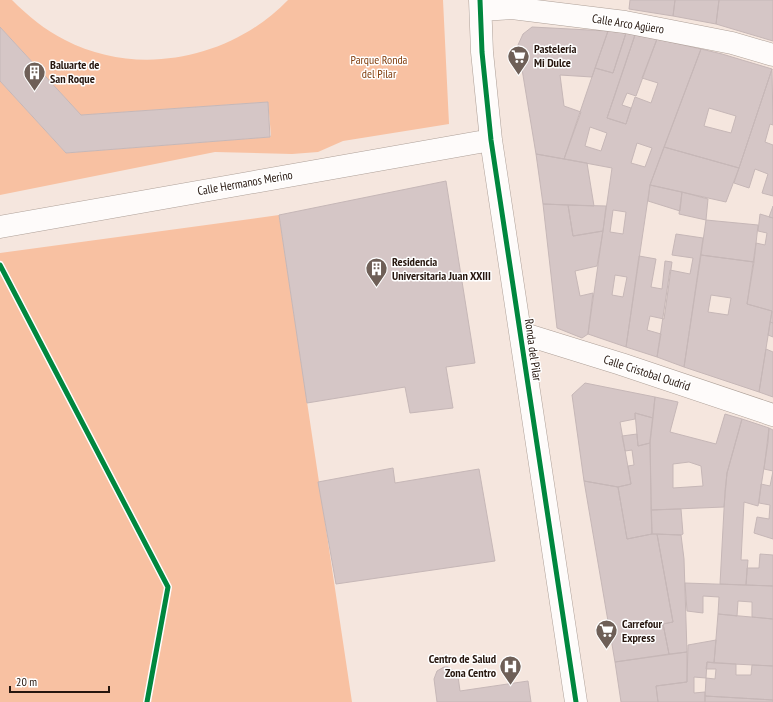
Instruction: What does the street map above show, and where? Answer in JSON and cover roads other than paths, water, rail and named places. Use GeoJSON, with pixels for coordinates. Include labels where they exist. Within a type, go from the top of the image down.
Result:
{"type":"FeatureCollection","features":[{"type":"Feature","properties":{"kind":"street","name":"Calle Arco Agüero"},"geometry":{"type":"LineString","coordinates":[[480,5],[625,22],[732,43],[773,55]]}},
{"type":"Feature","properties":{"kind":"street","name":"Ronda del Pilar"},"geometry":{"type":"LineString","coordinates":[[480,5],[482,52],[491,140],[576,702]]}},
{"type":"Feature","properties":{"kind":"street","name":"Calle Hermanos Merino"},"geometry":{"type":"LineString","coordinates":[[0,227],[491,140]]}},
{"type":"Feature","properties":{"kind":"street","name":"Calle Cristobal Oudrid"},"geometry":{"type":"LineString","coordinates":[[521,333],[621,364],[773,415]]}},
{"type":"Feature","properties":{"kind":"place","name":"Pastelería Mi Dulce"},"geometry":{"type":"Point","coordinates":[519,76]}},
{"type":"Feature","properties":{"kind":"place","name":"Baluarte de San Roque"},"geometry":{"type":"Point","coordinates":[34,92]}},
{"type":"Feature","properties":{"kind":"place","name":"Residencia Universitaria Juan XXIII"},"geometry":{"type":"Point","coordinates":[376,288]}},
{"type":"Feature","properties":{"kind":"place","name":"Carrefour Express"},"geometry":{"type":"Point","coordinates":[607,650]}},
{"type":"Feature","properties":{"kind":"place","name":"Centro de Salud Zona Centro"},"geometry":{"type":"Point","coordinates":[511,686]}},
{"type":"Feature","properties":{"kind":"park label","name":"Parque Ronda del Pilar"},"geometry":{"type":"Point","coordinates":[379,67]}}]}
